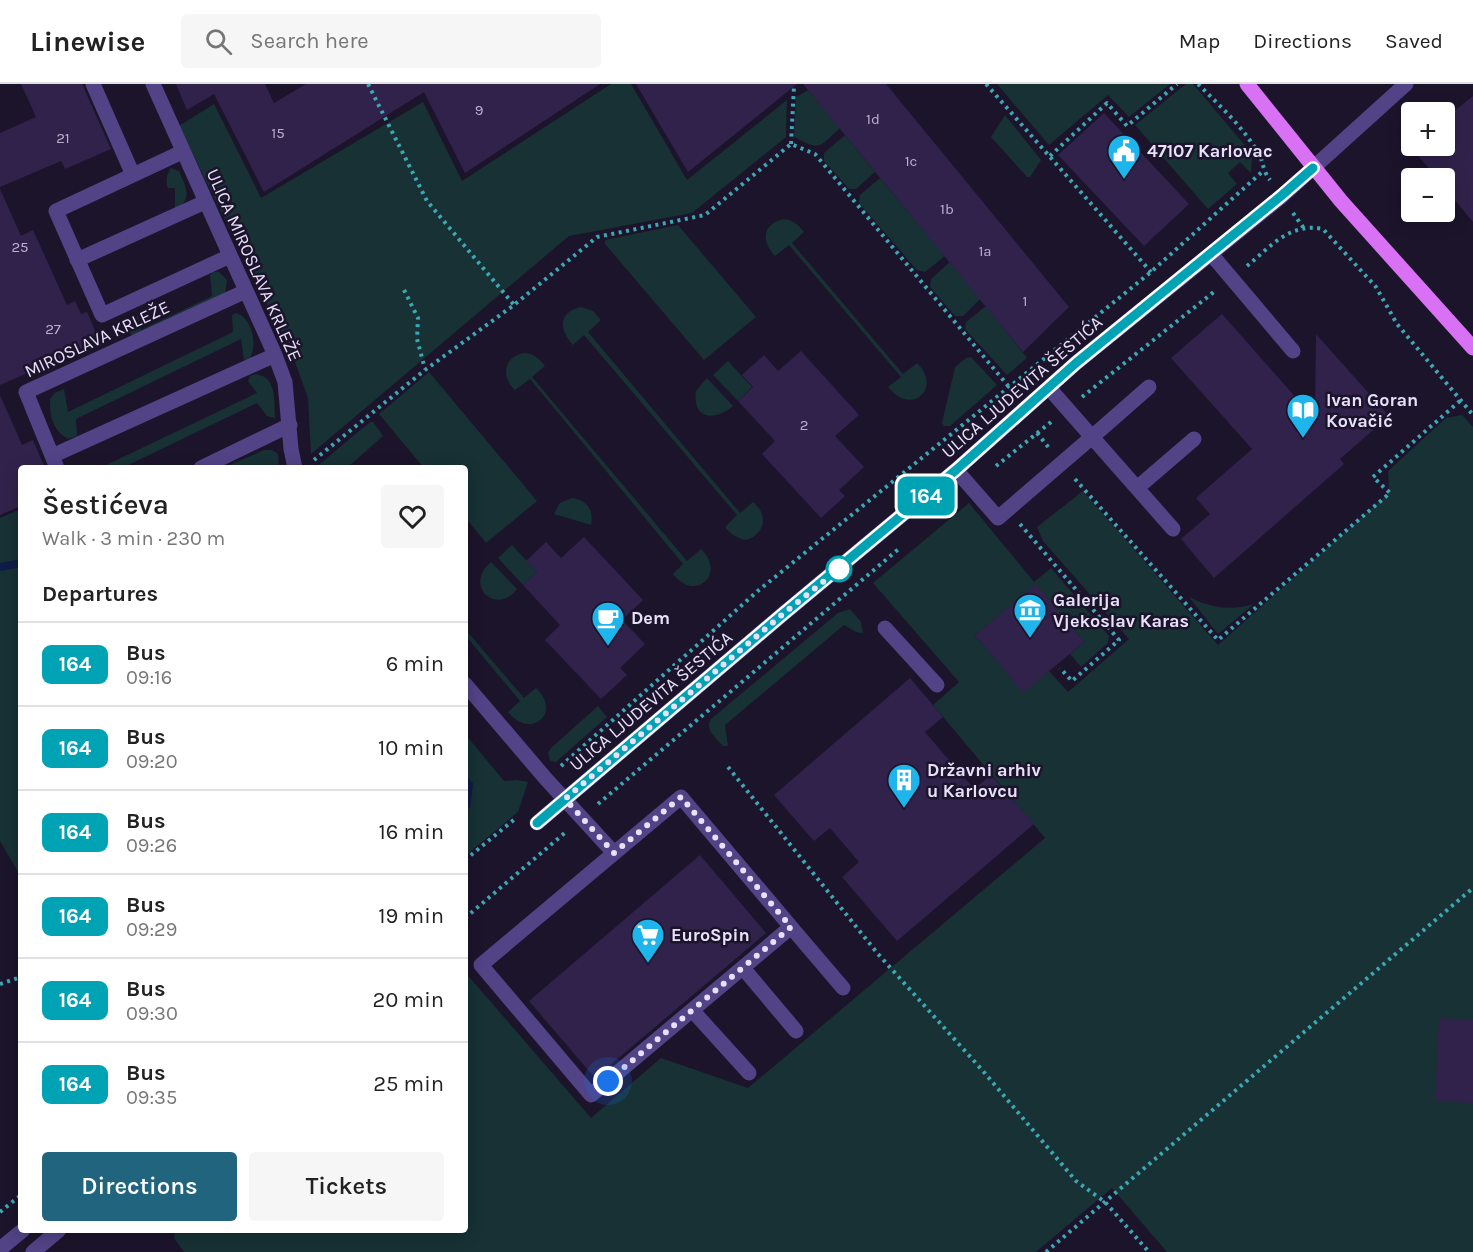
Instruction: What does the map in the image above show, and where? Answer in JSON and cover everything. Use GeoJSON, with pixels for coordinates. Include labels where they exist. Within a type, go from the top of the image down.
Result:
{"type":"FeatureCollection","features":[{"type":"Feature","properties":{"kind":"main road"},"geometry":{"type":"LineString","coordinates":[[1247,84],[1271,111],[1313,168],[1473,348]]}},
{"type":"Feature","properties":{"kind":"main road"},"geometry":{"type":"LineString","coordinates":[[1461,335],[1473,358]]}},
{"type":"Feature","properties":{"kind":"street"},"geometry":{"type":"LineString","coordinates":[[93,84],[133,175]]}},
{"type":"Feature","properties":{"kind":"street","name":"ULICA MIROSLAVA KRLEŽE"},"geometry":{"type":"LineString","coordinates":[[153,84],[275,355],[285,382],[295,465]]}},
{"type":"Feature","properties":{"kind":"street","name":"ULICA LJUDEVITA ŠESTIĆA"},"geometry":{"type":"LineString","coordinates":[[537,823],[956,470],[1048,388],[1313,168],[1406,84]]}},
{"type":"Feature","properties":{"kind":"street","name":"MIROSLAVA KRLEŽE"},"geometry":{"type":"LineString","coordinates":[[182,152],[56,211],[102,315],[230,256]]}},
{"type":"Feature","properties":{"kind":"street"},"geometry":{"type":"LineString","coordinates":[[77,260],[205,202]]}},
{"type":"Feature","properties":{"kind":"street"},"geometry":{"type":"LineString","coordinates":[[1211,254],[1293,351]]}},
{"type":"Feature","properties":{"kind":"street","name":"MIROSLAVA KRLEŽE"},"geometry":{"type":"LineString","coordinates":[[246,291],[26,392],[54,462],[275,355]]}},
{"type":"Feature","properties":{"kind":"street"},"geometry":{"type":"LineString","coordinates":[[956,470],[998,518],[1149,387]]}},
{"type":"Feature","properties":{"kind":"street"},"geometry":{"type":"LineString","coordinates":[[1048,388],[1173,529]]}},
{"type":"Feature","properties":{"kind":"street"},"geometry":{"type":"LineString","coordinates":[[207,465],[290,425]]}},
{"type":"Feature","properties":{"kind":"street"},"geometry":{"type":"LineString","coordinates":[[1137,488],[1194,439]]}},
{"type":"Feature","properties":{"kind":"street"},"geometry":{"type":"LineString","coordinates":[[885,628],[937,685]]}},
{"type":"Feature","properties":{"kind":"street"},"geometry":{"type":"LineString","coordinates":[[468,688],[546,779],[614,853]]}},
{"type":"Feature","properties":{"kind":"street"},"geometry":{"type":"LineString","coordinates":[[791,927],[591,1095],[481,965],[681,797],[843,988]]}},
{"type":"Feature","properties":{"kind":"street"},"geometry":{"type":"LineString","coordinates":[[743,968],[796,1031]]}},
{"type":"Feature","properties":{"kind":"street"},"geometry":{"type":"LineString","coordinates":[[692,1010],[749,1073]]}},
{"type":"Feature","properties":{"kind":"street"},"geometry":{"type":"LineString","coordinates":[[0,1249],[19,1233]]}},
{"type":"Feature","properties":{"kind":"street"},"geometry":{"type":"LineString","coordinates":[[33,1252],[55,1233]]}},
{"type":"Feature","properties":{"kind":"path"},"geometry":{"type":"LineString","coordinates":[[368,84],[427,201],[514,305]]}},
{"type":"Feature","properties":{"kind":"path"},"geometry":{"type":"LineString","coordinates":[[986,84],[1150,272]]}},
{"type":"Feature","properties":{"kind":"path"},"geometry":{"type":"LineString","coordinates":[[1050,156],[1107,103],[1126,126],[1178,84]]}},
{"type":"Feature","properties":{"kind":"path"},"geometry":{"type":"LineString","coordinates":[[546,779],[759,590],[1150,272],[1263,171],[1260,154],[1246,135],[1198,84]]}},
{"type":"Feature","properties":{"kind":"path"},"geometry":{"type":"LineString","coordinates":[[313,460],[425,370],[514,305],[597,237],[705,215],[790,144],[794,86]]}},
{"type":"Feature","properties":{"kind":"path"},"geometry":{"type":"LineString","coordinates":[[790,144],[814,154],[1009,387]]}},
{"type":"Feature","properties":{"kind":"path"},"geometry":{"type":"LineString","coordinates":[[970,487],[1292,230],[1313,226],[1323,229],[1376,288],[1397,324],[1473,415]]}},
{"type":"Feature","properties":{"kind":"path"},"geometry":{"type":"LineString","coordinates":[[404,290],[418,318],[417,339],[425,370]]}},
{"type":"Feature","properties":{"kind":"path"},"geometry":{"type":"LineString","coordinates":[[1037,433],[1061,464],[1218,640],[1390,493],[1373,477],[1461,400]]}},
{"type":"Feature","properties":{"kind":"path"},"geometry":{"type":"LineString","coordinates":[[1008,510],[1119,640],[1072,681],[1060,668]]}},
{"type":"Feature","properties":{"kind":"path"},"geometry":{"type":"LineString","coordinates":[[468,915],[907,541]]}},
{"type":"Feature","properties":{"kind":"path"},"geometry":{"type":"LineString","coordinates":[[728,767],[878,954],[983,1071],[1076,1181],[1105,1202],[1149,1252]]}},
{"type":"Feature","properties":{"kind":"path"},"geometry":{"type":"LineString","coordinates":[[468,858],[518,817]]}},
{"type":"Feature","properties":{"kind":"path"},"geometry":{"type":"LineString","coordinates":[[1046,1252],[1473,888]]}},
{"type":"Feature","properties":{"kind":"path"},"geometry":{"type":"LineString","coordinates":[[0,984],[18,978]]}},
{"type":"Feature","properties":{"kind":"path"},"geometry":{"type":"LineString","coordinates":[[0,1212],[18,1197]]}},
{"type":"Feature","properties":{"kind":"green space"},"geometry":{"type":"Polygon","coordinates":[[[611,84],[631,84],[687,180],[787,100],[786,137],[692,213],[569,236],[311,454],[308,398],[295,362],[179,126],[214,104],[261,198],[423,102],[462,181],[611,84]]]}},
{"type":"Feature","properties":{"kind":"green space"},"geometry":{"type":"Polygon","coordinates":[[[997,84],[1170,84],[1129,117],[1108,95],[1049,145],[997,84]]]}},
{"type":"Feature","properties":{"kind":"green space"},"geometry":{"type":"Polygon","coordinates":[[[1186,84],[1193,84],[1252,156],[1251,173],[1240,162],[1228,173],[1237,184],[1208,209],[1135,125],[1186,84]]]}},
{"type":"Feature","properties":{"kind":"green space"},"geometry":{"type":"Polygon","coordinates":[[[808,90],[840,128],[823,143],[815,146],[794,137],[796,97],[808,90]]]}},
{"type":"Feature","properties":{"kind":"green space"},"geometry":{"type":"Polygon","coordinates":[[[1005,115],[1041,160],[1030,177],[1027,177],[991,137],[1005,115]]]}},
{"type":"Feature","properties":{"kind":"green space"},"geometry":{"type":"Polygon","coordinates":[[[845,135],[875,172],[856,189],[849,189],[824,161],[824,153],[845,135]]]}},
{"type":"Feature","properties":{"kind":"green space"},"geometry":{"type":"Polygon","coordinates":[[[171,168],[179,171],[186,192],[185,200],[178,210],[175,210],[175,188],[168,188],[167,183],[171,168]]]}},
{"type":"Feature","properties":{"kind":"green space"},"geometry":{"type":"Polygon","coordinates":[[[880,178],[945,256],[925,272],[917,270],[859,203],[860,195],[880,178]]]}},
{"type":"Feature","properties":{"kind":"green space"},"geometry":{"type":"Polygon","coordinates":[[[783,219],[795,223],[804,232],[792,243],[903,374],[917,363],[924,372],[927,382],[921,396],[906,399],[897,396],[888,387],[901,377],[789,245],[775,256],[770,250],[766,239],[768,229],[783,219]]]}},
{"type":"Feature","properties":{"kind":"green space"},"geometry":{"type":"Polygon","coordinates":[[[678,225],[756,317],[704,360],[605,244],[605,240],[678,225]]]}},
{"type":"Feature","properties":{"kind":"green space"},"geometry":{"type":"Polygon","coordinates":[[[950,262],[980,299],[963,316],[955,316],[930,287],[931,279],[950,262]]]}},
{"type":"Feature","properties":{"kind":"green space"},"geometry":{"type":"Polygon","coordinates":[[[213,272],[219,272],[227,280],[225,294],[136,337],[131,335],[128,324],[130,318],[138,316],[141,330],[212,296],[210,275],[213,272]]]}},
{"type":"Feature","properties":{"kind":"green space"},"geometry":{"type":"Polygon","coordinates":[[[986,306],[1027,358],[1007,375],[965,329],[966,322],[986,306]]]}},
{"type":"Feature","properties":{"kind":"green space"},"geometry":{"type":"Polygon","coordinates":[[[581,307],[593,311],[601,320],[588,332],[740,513],[753,502],[758,507],[763,524],[752,537],[746,540],[739,538],[725,527],[737,515],[584,335],[573,345],[568,339],[563,328],[565,317],[573,309],[581,307]]]}},
{"type":"Feature","properties":{"kind":"green space"},"geometry":{"type":"Polygon","coordinates":[[[236,313],[246,320],[252,332],[253,346],[250,358],[244,360],[241,339],[76,419],[77,436],[68,439],[55,427],[51,417],[50,399],[55,393],[64,389],[68,412],[233,332],[232,315],[236,313]]]}},
{"type":"Feature","properties":{"kind":"green space"},"geometry":{"type":"Polygon","coordinates":[[[524,353],[536,357],[545,366],[532,377],[687,561],[701,549],[708,558],[711,568],[705,582],[690,586],[673,574],[683,564],[530,379],[515,390],[511,385],[506,374],[508,363],[517,355],[524,353]]]}},
{"type":"Feature","properties":{"kind":"green space"},"geometry":{"type":"Polygon","coordinates":[[[971,357],[997,385],[950,426],[944,426],[942,423],[955,367],[966,358],[971,357]]]}},
{"type":"Feature","properties":{"kind":"green space"},"geometry":{"type":"Polygon","coordinates":[[[728,361],[752,387],[738,401],[713,375],[728,361]]]}},
{"type":"Feature","properties":{"kind":"green space"},"geometry":{"type":"Polygon","coordinates":[[[429,372],[537,501],[486,543],[468,521],[468,465],[422,465],[379,414],[429,372]]]}},
{"type":"Feature","properties":{"kind":"green space"},"geometry":{"type":"Polygon","coordinates":[[[255,374],[262,376],[271,384],[275,418],[267,416],[257,403],[128,465],[106,465],[257,393],[248,381],[250,376],[255,374]]]}},
{"type":"Feature","properties":{"kind":"green space"},"geometry":{"type":"Polygon","coordinates":[[[707,378],[733,406],[712,416],[701,412],[696,400],[696,391],[707,378]]]}},
{"type":"Feature","properties":{"kind":"green space"},"geometry":{"type":"Polygon","coordinates":[[[1462,415],[1473,427],[1473,1252],[1167,1252],[1112,1188],[1036,1252],[184,1252],[174,1238],[175,1233],[468,1233],[468,975],[591,1118],[661,1058],[748,1088],[1045,838],[933,705],[959,682],[873,583],[969,503],[1034,582],[1051,568],[1109,636],[1108,643],[1081,667],[1070,654],[1084,642],[1036,585],[975,635],[1023,692],[1049,671],[1068,692],[1129,639],[1043,541],[1037,527],[1083,491],[1218,645],[1389,493],[1388,471],[1446,418],[1462,415]]]}},
{"type":"Feature","properties":{"kind":"green space"},"geometry":{"type":"Polygon","coordinates":[[[370,422],[373,422],[383,436],[350,465],[319,465],[370,422]]]}},
{"type":"Feature","properties":{"kind":"green space"},"geometry":{"type":"Polygon","coordinates":[[[264,450],[272,450],[278,454],[279,465],[230,465],[264,450]]]}},
{"type":"Feature","properties":{"kind":"green space"},"geometry":{"type":"Polygon","coordinates":[[[572,498],[582,501],[588,507],[591,525],[554,514],[560,503],[572,498]]]}},
{"type":"Feature","properties":{"kind":"green space"},"geometry":{"type":"Polygon","coordinates":[[[18,510],[18,872],[0,841],[0,518],[18,510]]]}},
{"type":"Feature","properties":{"kind":"green space"},"geometry":{"type":"Polygon","coordinates":[[[512,545],[537,572],[523,585],[498,558],[512,545]]]}},
{"type":"Feature","properties":{"kind":"green space"},"geometry":{"type":"Polygon","coordinates":[[[491,562],[517,589],[509,597],[500,600],[492,599],[481,588],[480,580],[483,571],[491,562]]]}},
{"type":"Feature","properties":{"kind":"green space"},"geometry":{"type":"Polygon","coordinates":[[[1189,597],[1205,604],[1221,607],[1254,604],[1218,634],[1189,597]]]}},
{"type":"Feature","properties":{"kind":"green space"},"geometry":{"type":"Polygon","coordinates":[[[850,609],[861,622],[863,633],[844,625],[725,725],[728,746],[723,746],[710,730],[711,719],[838,613],[850,609]]]}},
{"type":"Feature","properties":{"kind":"green space"},"geometry":{"type":"Polygon","coordinates":[[[468,633],[524,698],[536,688],[546,706],[541,720],[526,724],[508,712],[520,701],[468,639],[468,633]]]}},
{"type":"Feature","properties":{"kind":"green space"},"geometry":{"type":"Polygon","coordinates":[[[598,706],[607,717],[556,762],[550,761],[548,753],[551,748],[598,706]]]}},
{"type":"Feature","properties":{"kind":"green space"},"geometry":{"type":"Polygon","coordinates":[[[468,738],[504,781],[528,782],[518,812],[468,854],[468,809],[473,784],[468,778],[468,738]]]}},
{"type":"Feature","properties":{"kind":"water"},"geometry":{"type":"Polygon","coordinates":[[[468,778],[473,784],[468,809],[468,778]]]}},
{"type":"Feature","properties":{"kind":"building"},"geometry":{"type":"Polygon","coordinates":[[[21,84],[82,84],[111,149],[65,169],[61,161],[0,187],[0,133],[36,117],[21,84]]]}},
{"type":"Feature","properties":{"kind":"building"},"geometry":{"type":"Polygon","coordinates":[[[176,84],[265,84],[274,103],[306,84],[600,84],[465,173],[424,92],[264,192],[214,94],[187,110],[176,84]]]}},
{"type":"Feature","properties":{"kind":"building"},"geometry":{"type":"Polygon","coordinates":[[[636,84],[797,84],[688,172],[636,84]]]}},
{"type":"Feature","properties":{"kind":"building"},"geometry":{"type":"Polygon","coordinates":[[[803,84],[886,84],[1069,307],[1023,352],[803,84]]]}},
{"type":"Feature","properties":{"kind":"building"},"geometry":{"type":"Polygon","coordinates":[[[1473,96],[1473,222],[1455,200],[1455,168],[1429,168],[1418,156],[1455,156],[1455,110],[1473,96]]]}},
{"type":"Feature","properties":{"kind":"building","name":"47107 Karlovac"},"geometry":{"type":"Polygon","coordinates":[[[1104,113],[1189,204],[1144,246],[1058,155],[1104,113]]]}},
{"type":"Feature","properties":{"kind":"building"},"geometry":{"type":"Polygon","coordinates":[[[0,189],[21,236],[33,230],[67,305],[75,301],[81,314],[87,312],[100,342],[0,385],[0,189]]]}},
{"type":"Feature","properties":{"kind":"building","name":"Ivan Goran Kovačić"},"geometry":{"type":"Polygon","coordinates":[[[1222,314],[1315,419],[1316,334],[1389,416],[1340,459],[1344,464],[1214,578],[1181,539],[1210,514],[1196,498],[1252,449],[1171,358],[1222,314]]]}},
{"type":"Feature","properties":{"kind":"building"},"geometry":{"type":"Polygon","coordinates":[[[801,351],[859,415],[835,436],[864,467],[839,490],[845,496],[821,518],[762,454],[775,441],[738,401],[753,387],[742,375],[764,355],[778,371],[801,351]]]}},
{"type":"Feature","properties":{"kind":"building"},"geometry":{"type":"Polygon","coordinates":[[[0,395],[22,445],[33,440],[44,465],[18,465],[18,507],[0,515],[0,395]]]}},
{"type":"Feature","properties":{"kind":"building"},"geometry":{"type":"Polygon","coordinates":[[[584,537],[643,600],[622,620],[645,644],[620,668],[627,675],[601,699],[545,640],[560,625],[523,585],[537,572],[526,561],[546,542],[561,558],[584,537]]]}},
{"type":"Feature","properties":{"kind":"building","name":"Galerija Vjekoslav Karas"},"geometry":{"type":"Polygon","coordinates":[[[1036,584],[1084,642],[1023,693],[975,635],[1036,584]]]}},
{"type":"Feature","properties":{"kind":"building","name":"Državni arhiv u Karlovcu"},"geometry":{"type":"Polygon","coordinates":[[[910,678],[943,717],[925,732],[974,789],[991,775],[1034,824],[897,941],[842,877],[859,862],[830,828],[814,841],[774,795],[910,678]]]}},
{"type":"Feature","properties":{"kind":"building"},"geometry":{"type":"Polygon","coordinates":[[[700,855],[766,933],[595,1078],[529,1001],[700,855]]]}},
{"type":"Feature","properties":{"kind":"building"},"geometry":{"type":"Polygon","coordinates":[[[1439,1018],[1473,1020],[1473,1103],[1435,1101],[1439,1018]]]}},
{"type":"Feature","properties":{"kind":"waterway"},"geometry":{"type":"LineString","coordinates":[[0,567],[18,564]]}},
{"type":"Feature","properties":{"kind":"bus line","name":"164"},"geometry":{"type":"LineString","coordinates":[[537,823],[956,470],[1076,363],[1313,168]]}},
{"type":"Feature","properties":{"kind":"place","name":"47107 Karlovac"},"geometry":{"type":"Point","coordinates":[1124,180]}},
{"type":"Feature","properties":{"kind":"place","name":"Ivan Goran Kovačić"},"geometry":{"type":"Point","coordinates":[1303,439]}},
{"type":"Feature","properties":{"kind":"place","name":"Galerija Vjekoslav Karas"},"geometry":{"type":"Point","coordinates":[1030,639]}},
{"type":"Feature","properties":{"kind":"place","name":"Dem"},"geometry":{"type":"Point","coordinates":[608,647]}},
{"type":"Feature","properties":{"kind":"place","name":"Državni arhiv u Karlovcu"},"geometry":{"type":"Point","coordinates":[904,809]}},
{"type":"Feature","properties":{"kind":"place","name":"EuroSpin"},"geometry":{"type":"Point","coordinates":[648,964]}},
{"type":"Feature","properties":{"kind":"route"},"geometry":{"type":"LineString","coordinates":[[608,1081],[791,927],[681,797],[614,853],[565,799],[839,569]]}}]}
